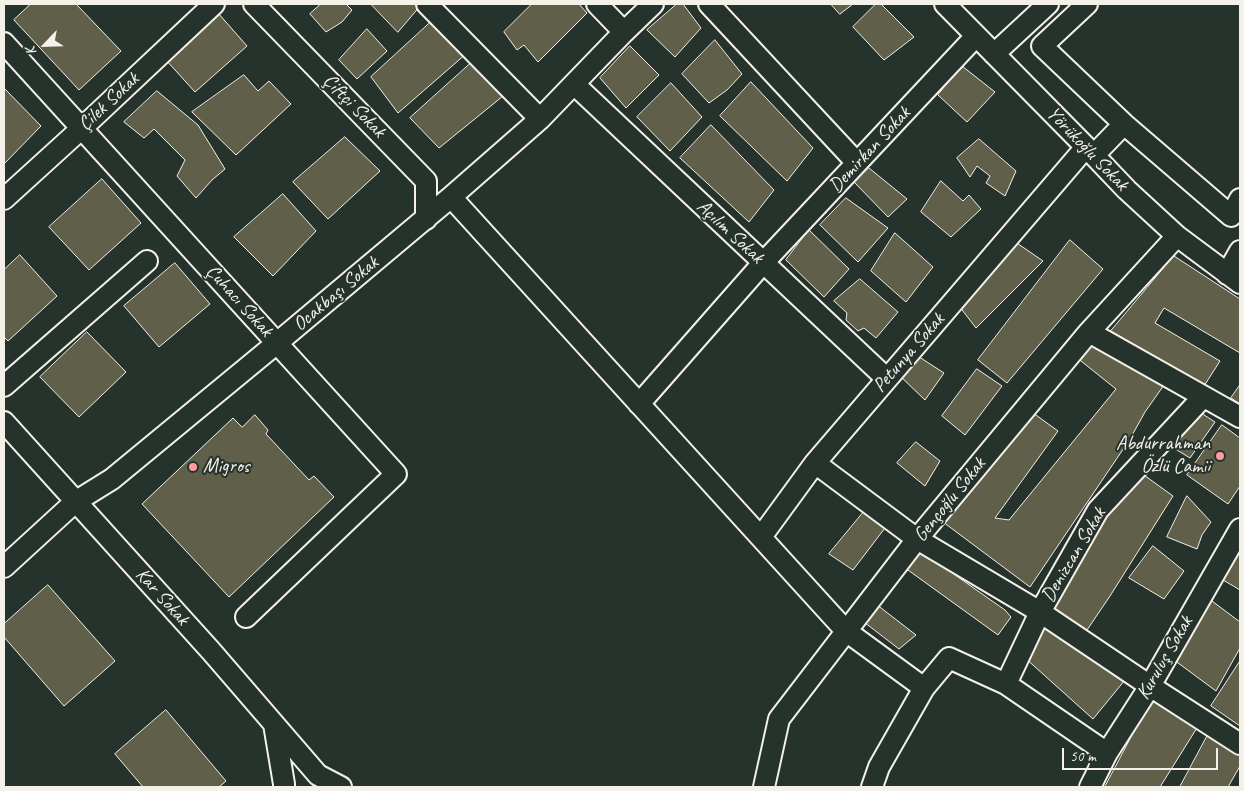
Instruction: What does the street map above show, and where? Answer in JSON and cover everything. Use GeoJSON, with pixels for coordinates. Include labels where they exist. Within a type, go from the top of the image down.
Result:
{"type":"FeatureCollection","features":[{"type":"Feature","properties":{"kind":"street","name":"Çilek Sokak"},"geometry":{"type":"LineString","coordinates":[[4,199],[214,4]]}},
{"type":"Feature","properties":{"kind":"street","name":"Çiftçi Sokak"},"geometry":{"type":"LineString","coordinates":[[254,4],[426,181],[426,219]]}},
{"type":"Feature","properties":{"kind":"street"},"geometry":{"type":"LineString","coordinates":[[427,4],[540,119]]}},
{"type":"Feature","properties":{"kind":"street"},"geometry":{"type":"LineString","coordinates":[[597,4],[624,32]]}},
{"type":"Feature","properties":{"kind":"street","name":"Ocakbaşı Sokak"},"geometry":{"type":"LineString","coordinates":[[4,567],[75,502],[112,479],[426,219],[540,119],[653,4]]}},
{"type":"Feature","properties":{"kind":"street"},"geometry":{"type":"LineString","coordinates":[[709,4],[857,163]]}},
{"type":"Feature","properties":{"kind":"street","name":"Yörükoğlu Sokak"},"geometry":{"type":"LineString","coordinates":[[944,4],[1127,190],[1177,236],[1234,278]]}},
{"type":"Feature","properties":{"kind":"street"},"geometry":{"type":"LineString","coordinates":[[994,54],[1048,4]]}},
{"type":"Feature","properties":{"kind":"street"},"geometry":{"type":"LineString","coordinates":[[1087,4],[1042,46],[1124,124],[1231,216],[1240,199]]}},
{"type":"Feature","properties":{"kind":"street","name":"Demirkan Sokak"},"geometry":{"type":"LineString","coordinates":[[639,404],[763,263],[976,36]]}},
{"type":"Feature","properties":{"kind":"street","name":"Çuhacı Sokak"},"geometry":{"type":"LineString","coordinates":[[4,45],[82,128],[396,474],[246,617]]}},
{"type":"Feature","properties":{"kind":"street","name":"Açılım Sokak"},"geometry":{"type":"LineString","coordinates":[[574,84],[887,379]]}},
{"type":"Feature","properties":{"kind":"street","name":"Petunya Sokak"},"geometry":{"type":"LineString","coordinates":[[761,537],[815,463],[887,379],[1090,151],[1124,124]]}},
{"type":"Feature","properties":{"kind":"street"},"geometry":{"type":"LineString","coordinates":[[451,197],[846,631],[924,688]]}},
{"type":"Feature","properties":{"kind":"street","name":"Gençoğlu Sokak"},"geometry":{"type":"LineString","coordinates":[[764,787],[779,719],[918,539],[1089,332],[1177,236]]}},
{"type":"Feature","properties":{"kind":"street"},"geometry":{"type":"LineString","coordinates":[[1234,278],[1240,251]]}},
{"type":"Feature","properties":{"kind":"street"},"geometry":{"type":"LineString","coordinates":[[4,386],[147,260]]}},
{"type":"Feature","properties":{"kind":"street"},"geometry":{"type":"LineString","coordinates":[[1089,332],[1240,417]]}},
{"type":"Feature","properties":{"kind":"street","name":"Denizcan Sokak"},"geometry":{"type":"LineString","coordinates":[[1006,684],[1040,612],[1098,510],[1203,397]]}},
{"type":"Feature","properties":{"kind":"street","name":"Kar Sokak"},"geometry":{"type":"LineString","coordinates":[[4,422],[211,651],[318,775],[341,787]]}},
{"type":"Feature","properties":{"kind":"street"},"geometry":{"type":"LineString","coordinates":[[815,463],[918,539],[1040,612],[1240,744]]}},
{"type":"Feature","properties":{"kind":"street","name":"Kuruluş Sokak"},"geometry":{"type":"LineString","coordinates":[[1090,787],[1107,754],[1150,686],[1240,529]]}},
{"type":"Feature","properties":{"kind":"street"},"geometry":{"type":"LineString","coordinates":[[872,787],[879,768],[924,688],[949,658],[1006,684],[1107,754]]}},
{"type":"Feature","properties":{"kind":"street"},"geometry":{"type":"LineString","coordinates":[[274,724],[284,787]]}},
{"type":"Feature","properties":{"kind":"building"},"geometry":{"type":"Polygon","coordinates":[[[31,4],[76,4],[121,51],[79,90],[14,20],[31,4]]]}},
{"type":"Feature","properties":{"kind":"building"},"geometry":{"type":"Polygon","coordinates":[[[321,4],[346,4],[352,10],[342,22],[326,32],[310,14],[321,4]]]}},
{"type":"Feature","properties":{"kind":"building"},"geometry":{"type":"Polygon","coordinates":[[[371,4],[419,4],[421,5],[398,32],[371,4]]]}},
{"type":"Feature","properties":{"kind":"building"},"geometry":{"type":"Polygon","coordinates":[[[532,4],[579,4],[587,13],[538,62],[524,45],[517,50],[504,32],[532,4]]]}},
{"type":"Feature","properties":{"kind":"building"},"geometry":{"type":"Polygon","coordinates":[[[677,4],[683,4],[701,28],[675,57],[647,30],[677,4]]]}},
{"type":"Feature","properties":{"kind":"building"},"geometry":{"type":"Polygon","coordinates":[[[831,4],[853,4],[840,14],[831,4]]]}},
{"type":"Feature","properties":{"kind":"building"},"geometry":{"type":"Polygon","coordinates":[[[876,4],[881,4],[914,37],[884,60],[853,27],[876,4]]]}},
{"type":"Feature","properties":{"kind":"building"},"geometry":{"type":"Polygon","coordinates":[[[218,13],[247,46],[195,92],[166,60],[218,13]]]}},
{"type":"Feature","properties":{"kind":"building"},"geometry":{"type":"Polygon","coordinates":[[[432,21],[467,53],[398,113],[371,77],[432,21]]]}},
{"type":"Feature","properties":{"kind":"building"},"geometry":{"type":"Polygon","coordinates":[[[367,29],[387,51],[357,79],[339,60],[367,29]]]}},
{"type":"Feature","properties":{"kind":"building"},"geometry":{"type":"Polygon","coordinates":[[[715,40],[742,74],[727,90],[709,103],[682,74],[715,40]]]}},
{"type":"Feature","properties":{"kind":"building"},"geometry":{"type":"Polygon","coordinates":[[[630,46],[659,75],[626,108],[600,78],[630,46]]]}},
{"type":"Feature","properties":{"kind":"building"},"geometry":{"type":"Polygon","coordinates":[[[470,64],[503,96],[439,148],[410,118],[470,64]]]}},
{"type":"Feature","properties":{"kind":"building"},"geometry":{"type":"Polygon","coordinates":[[[962,66],[995,92],[967,122],[938,95],[962,66]]]}},
{"type":"Feature","properties":{"kind":"building"},"geometry":{"type":"Polygon","coordinates":[[[244,75],[258,91],[269,81],[291,104],[236,155],[192,112],[244,75]]]}},
{"type":"Feature","properties":{"kind":"building"},"geometry":{"type":"Polygon","coordinates":[[[751,82],[813,148],[787,181],[720,116],[751,82]]]}},
{"type":"Feature","properties":{"kind":"building"},"geometry":{"type":"Polygon","coordinates":[[[671,83],[702,117],[670,151],[637,117],[671,83]]]}},
{"type":"Feature","properties":{"kind":"building"},"geometry":{"type":"Polygon","coordinates":[[[4,88],[41,126],[4,164],[4,88]]]}},
{"type":"Feature","properties":{"kind":"building"},"geometry":{"type":"Polygon","coordinates":[[[157,91],[198,125],[225,169],[196,198],[177,176],[185,160],[154,129],[144,138],[124,122],[157,91]]]}},
{"type":"Feature","properties":{"kind":"building"},"geometry":{"type":"Polygon","coordinates":[[[711,125],[774,190],[749,222],[680,158],[711,125]]]}},
{"type":"Feature","properties":{"kind":"building"},"geometry":{"type":"Polygon","coordinates":[[[345,137],[380,171],[328,219],[293,182],[345,137]]]}},
{"type":"Feature","properties":{"kind":"building"},"geometry":{"type":"Polygon","coordinates":[[[979,139],[1016,171],[1005,196],[986,183],[990,176],[977,166],[970,177],[957,158],[979,139]]]}},
{"type":"Feature","properties":{"kind":"building"},"geometry":{"type":"Polygon","coordinates":[[[869,168],[907,199],[888,217],[854,182],[869,168]]]}},
{"type":"Feature","properties":{"kind":"building"},"geometry":{"type":"Polygon","coordinates":[[[102,179],[141,223],[89,270],[49,227],[102,179]]]}},
{"type":"Feature","properties":{"kind":"building"},"geometry":{"type":"Polygon","coordinates":[[[941,181],[963,201],[969,195],[981,209],[951,237],[921,212],[941,181]]]}},
{"type":"Feature","properties":{"kind":"building"},"geometry":{"type":"Polygon","coordinates":[[[283,194],[316,231],[273,276],[234,237],[283,194]]]}},
{"type":"Feature","properties":{"kind":"building"},"geometry":{"type":"Polygon","coordinates":[[[846,198],[888,228],[858,262],[820,225],[846,198]]]}},
{"type":"Feature","properties":{"kind":"building"},"geometry":{"type":"Polygon","coordinates":[[[809,230],[849,269],[824,297],[786,260],[809,230]]]}},
{"type":"Feature","properties":{"kind":"building"},"geometry":{"type":"Polygon","coordinates":[[[895,233],[933,267],[906,302],[871,271],[895,233]]]}},
{"type":"Feature","properties":{"kind":"building"},"geometry":{"type":"Polygon","coordinates":[[[1011,239],[1043,261],[976,328],[956,302],[1011,239]]]}},
{"type":"Feature","properties":{"kind":"building"},"geometry":{"type":"Polygon","coordinates":[[[1070,240],[1103,269],[1007,383],[978,360],[1070,240]]]}},
{"type":"Feature","properties":{"kind":"building"},"geometry":{"type":"Polygon","coordinates":[[[20,255],[57,296],[8,341],[4,337],[4,270],[20,255]]]}},
{"type":"Feature","properties":{"kind":"building"},"geometry":{"type":"Polygon","coordinates":[[[1174,256],[1240,299],[1240,353],[1164,308],[1155,323],[1220,361],[1204,386],[1111,331],[1174,256]]]}},
{"type":"Feature","properties":{"kind":"building"},"geometry":{"type":"Polygon","coordinates":[[[175,263],[210,304],[159,347],[124,306],[175,263]]]}},
{"type":"Feature","properties":{"kind":"building"},"geometry":{"type":"Polygon","coordinates":[[[860,279],[898,312],[876,338],[864,328],[858,331],[846,320],[847,313],[834,301],[860,279]]]}},
{"type":"Feature","properties":{"kind":"building"},"geometry":{"type":"Polygon","coordinates":[[[87,332],[126,372],[79,417],[40,377],[87,332]]]}},
{"type":"Feature","properties":{"kind":"building"},"geometry":{"type":"Polygon","coordinates":[[[1083,340],[1164,385],[1145,412],[1130,439],[1030,587],[939,519],[1029,410],[1058,431],[995,518],[1009,520],[1116,389],[1076,357],[1083,340]]]}},
{"type":"Feature","properties":{"kind":"building"},"geometry":{"type":"Polygon","coordinates":[[[913,353],[944,373],[925,400],[899,375],[913,353]]]}},
{"type":"Feature","properties":{"kind":"building"},"geometry":{"type":"Polygon","coordinates":[[[977,369],[1002,386],[965,435],[942,416],[977,369]]]}},
{"type":"Feature","properties":{"kind":"building"},"geometry":{"type":"Polygon","coordinates":[[[1240,385],[1240,404],[1231,398],[1240,385]]]}},
{"type":"Feature","properties":{"kind":"building"},"geometry":{"type":"Polygon","coordinates":[[[1198,411],[1215,422],[1190,458],[1172,447],[1198,411]]]}},
{"type":"Feature","properties":{"kind":"building"},"geometry":{"type":"Polygon","coordinates":[[[255,415],[268,430],[266,434],[309,480],[314,476],[334,497],[229,597],[142,504],[233,418],[242,427],[255,415]]]}},
{"type":"Feature","properties":{"kind":"building","name":"Abdurrahman Özlü Camii"},"geometry":{"type":"Polygon","coordinates":[[[1222,425],[1240,438],[1240,486],[1228,504],[1187,475],[1222,425]]]}},
{"type":"Feature","properties":{"kind":"building"},"geometry":{"type":"Polygon","coordinates":[[[916,442],[940,461],[925,486],[897,463],[916,442]]]}},
{"type":"Feature","properties":{"kind":"building"},"geometry":{"type":"Polygon","coordinates":[[[1137,470],[1173,496],[1087,630],[1050,607],[1137,470]]]}},
{"type":"Feature","properties":{"kind":"building"},"geometry":{"type":"Polygon","coordinates":[[[1187,496],[1211,522],[1202,535],[1197,549],[1167,537],[1187,496]]]}},
{"type":"Feature","properties":{"kind":"building"},"geometry":{"type":"Polygon","coordinates":[[[867,508],[888,524],[853,570],[829,554],[867,508]]]}},
{"type":"Feature","properties":{"kind":"building"},"geometry":{"type":"Polygon","coordinates":[[[1153,546],[1184,571],[1164,599],[1129,578],[1153,546]]]}},
{"type":"Feature","properties":{"kind":"building"},"geometry":{"type":"Polygon","coordinates":[[[1235,546],[1240,549],[1240,590],[1218,577],[1235,546]]]}},
{"type":"Feature","properties":{"kind":"building"},"geometry":{"type":"Polygon","coordinates":[[[918,549],[1005,610],[1011,617],[998,635],[901,565],[918,549]]]}},
{"type":"Feature","properties":{"kind":"building"},"geometry":{"type":"Polygon","coordinates":[[[48,585],[115,661],[64,706],[4,637],[4,624],[48,585]]]}},
{"type":"Feature","properties":{"kind":"building"},"geometry":{"type":"Polygon","coordinates":[[[1208,598],[1240,622],[1240,648],[1216,691],[1170,657],[1208,598]]]}},
{"type":"Feature","properties":{"kind":"building"},"geometry":{"type":"Polygon","coordinates":[[[872,601],[916,635],[899,649],[860,619],[872,601]]]}},
{"type":"Feature","properties":{"kind":"building"},"geometry":{"type":"Polygon","coordinates":[[[1044,619],[1125,680],[1093,719],[1024,657],[1044,619]]]}},
{"type":"Feature","properties":{"kind":"building"},"geometry":{"type":"Polygon","coordinates":[[[1240,661],[1240,726],[1211,706],[1240,661]]]}},
{"type":"Feature","properties":{"kind":"building"},"geometry":{"type":"Polygon","coordinates":[[[1153,696],[1200,723],[1160,787],[1105,787],[1153,696]]]}},
{"type":"Feature","properties":{"kind":"building"},"geometry":{"type":"Polygon","coordinates":[[[166,710],[226,781],[219,787],[143,787],[115,754],[166,710]]]}},
{"type":"Feature","properties":{"kind":"building"},"geometry":{"type":"Polygon","coordinates":[[[1211,729],[1240,750],[1240,766],[1228,787],[1180,787],[1211,729]]]}},
{"type":"Feature","properties":{"kind":"place","name":"Abdurrahman Özlü Camii"},"geometry":{"type":"Point","coordinates":[1220,456]}},
{"type":"Feature","properties":{"kind":"place","name":"Migros"},"geometry":{"type":"Point","coordinates":[193,467]}}]}
